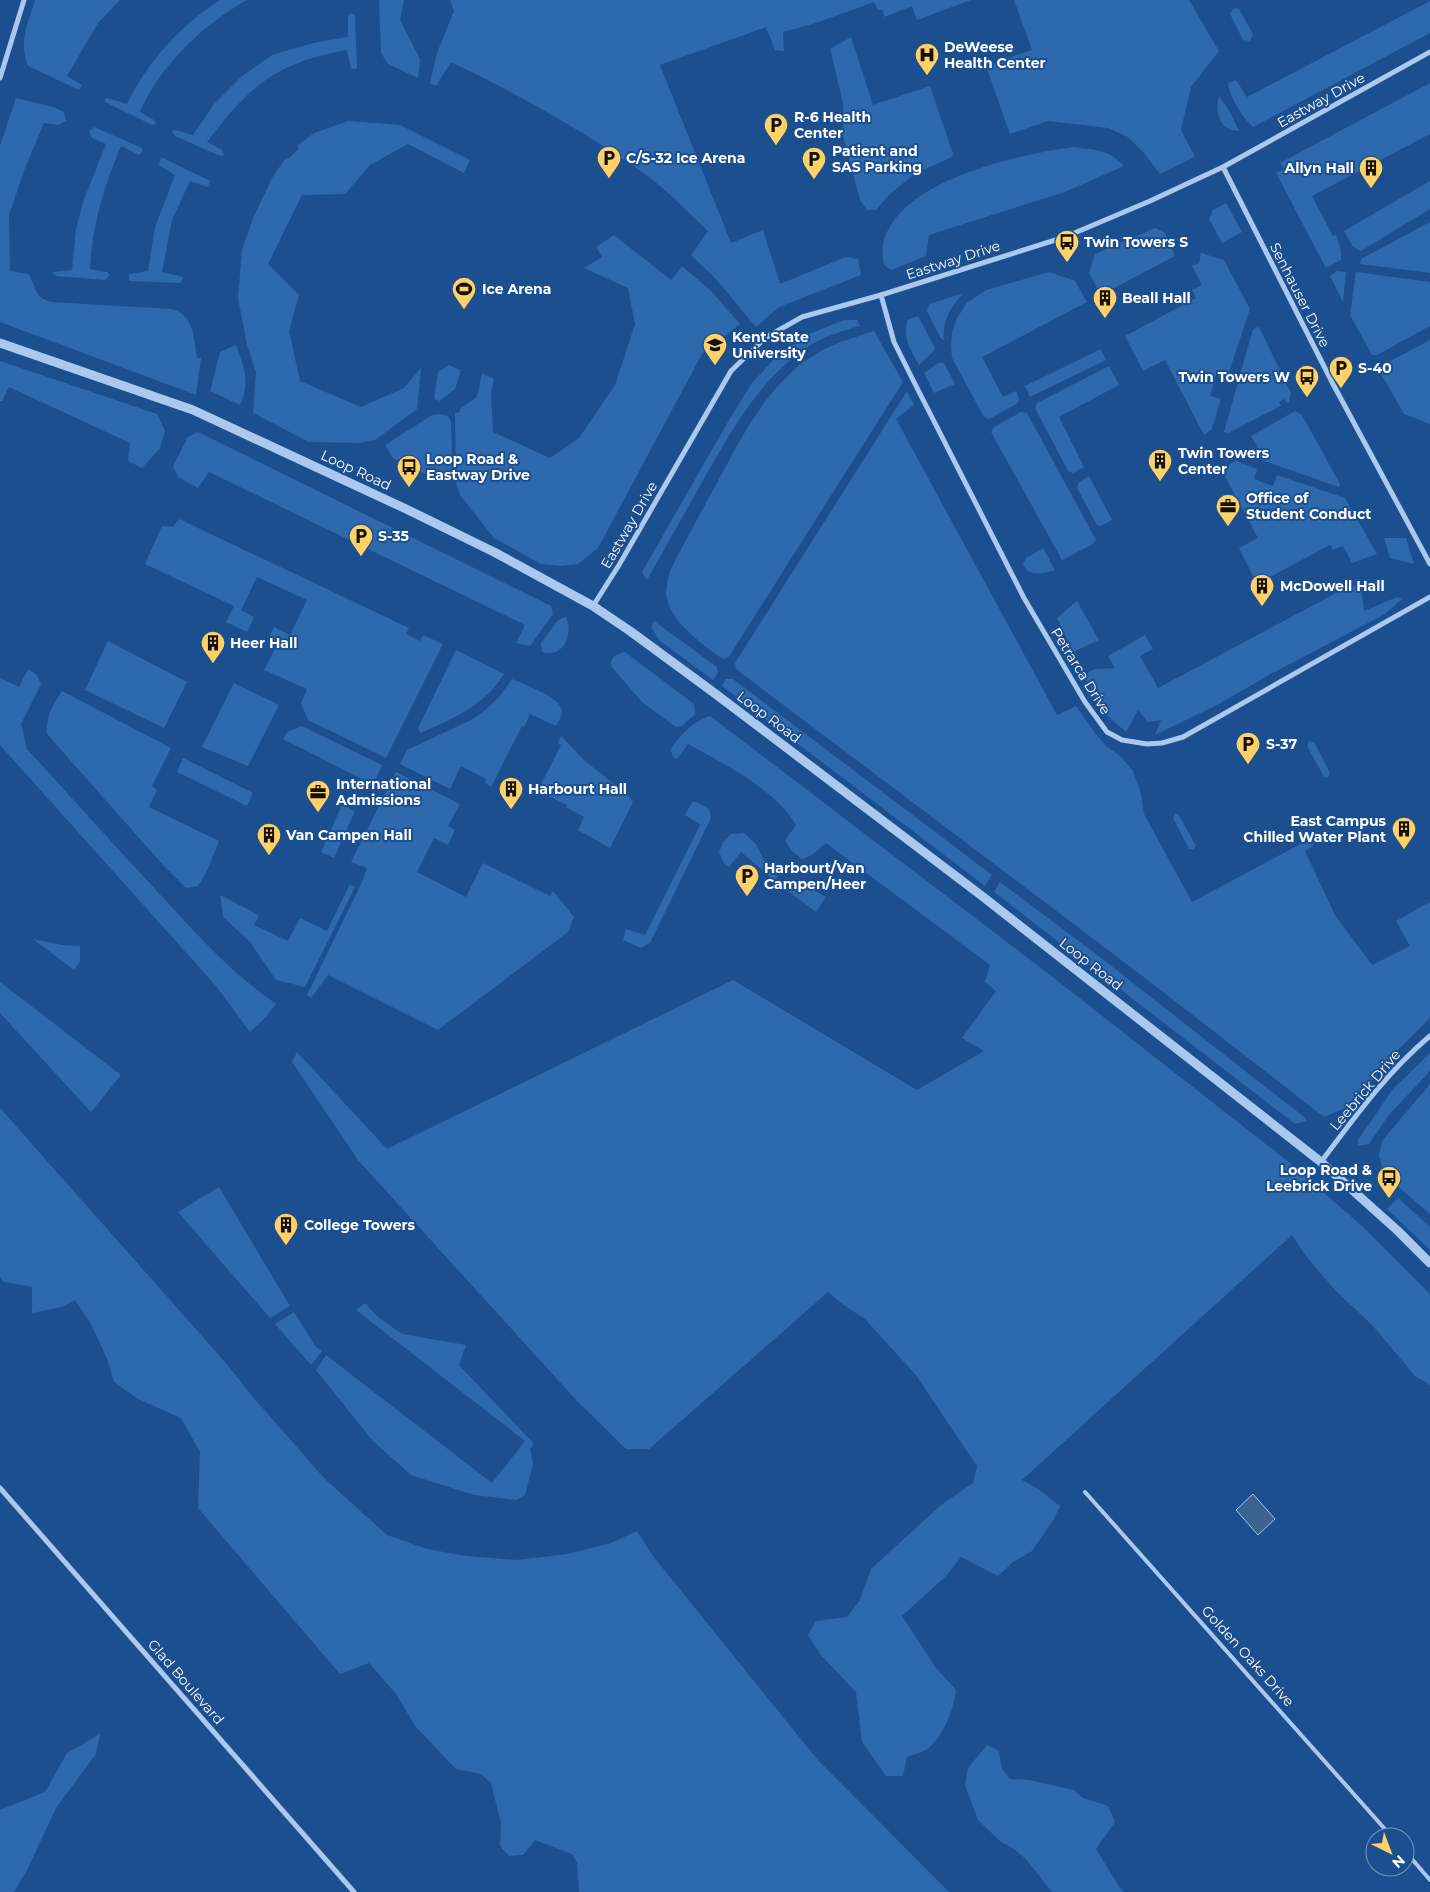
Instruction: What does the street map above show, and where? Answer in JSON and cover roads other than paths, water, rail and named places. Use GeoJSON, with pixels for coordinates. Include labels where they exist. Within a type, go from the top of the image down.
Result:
{"type":"FeatureCollection","features":[{"type":"Feature","properties":{"kind":"street"},"geometry":{"type":"LineString","coordinates":[[0,78],[24,0]]}},
{"type":"Feature","properties":{"kind":"street","name":"Eastway Drive"},"geometry":{"type":"LineString","coordinates":[[593,606],[619,565],[731,371],[765,338],[802,317],[881,295],[1065,237],[1150,201],[1223,167],[1430,52]]}},
{"type":"Feature","properties":{"kind":"street","name":"Senhauser Drive"},"geometry":{"type":"LineString","coordinates":[[1223,167],[1333,384],[1430,564]]}},
{"type":"Feature","properties":{"kind":"street","name":"Petrarca Drive"},"geometry":{"type":"LineString","coordinates":[[881,295],[894,342],[1024,598],[1085,702],[1107,732],[1122,740],[1147,744],[1162,743],[1183,736],[1430,597]]}},
{"type":"Feature","properties":{"kind":"street","name":"Loop Road"},"geometry":{"type":"LineString","coordinates":[[0,343],[192,410],[494,552],[593,606],[646,642],[960,878],[1322,1162],[1398,1231],[1430,1263]]}},
{"type":"Feature","properties":{"kind":"street","name":"Leebrick Drive"},"geometry":{"type":"LineString","coordinates":[[1322,1162],[1370,1097],[1406,1056],[1430,1036]]}},
{"type":"Feature","properties":{"kind":"street","name":"Glad Boulevard"},"geometry":{"type":"LineString","coordinates":[[0,1488],[354,1892]]}},
{"type":"Feature","properties":{"kind":"lane","name":"Golden Oaks Drive"},"geometry":{"type":"LineString","coordinates":[[1085,1492],[1383,1827]]}},
{"type":"Feature","properties":{"kind":"lane"},"geometry":{"type":"LineString","coordinates":[[1415,1863],[1430,1880]]}},
{"type":"Feature","properties":{"kind":"place","name":"DeWeese Health Center"},"geometry":{"type":"Point","coordinates":[927,76]}},
{"type":"Feature","properties":{"kind":"place","name":"R-6 Health Center"},"geometry":{"type":"Point","coordinates":[776,146]}},
{"type":"Feature","properties":{"kind":"place","name":"C/S-32 Ice Arena"},"geometry":{"type":"Point","coordinates":[609,179]}},
{"type":"Feature","properties":{"kind":"place","name":"Patient and SAS Parking"},"geometry":{"type":"Point","coordinates":[814,180]}},
{"type":"Feature","properties":{"kind":"place","name":"Allyn Hall"},"geometry":{"type":"Point","coordinates":[1371,189]}},
{"type":"Feature","properties":{"kind":"place","name":"Twin Towers S"},"geometry":{"type":"Point","coordinates":[1067,263]}},
{"type":"Feature","properties":{"kind":"place","name":"Ice Arena"},"geometry":{"type":"Point","coordinates":[464,310]}},
{"type":"Feature","properties":{"kind":"place","name":"Beall Hall"},"geometry":{"type":"Point","coordinates":[1105,319]}},
{"type":"Feature","properties":{"kind":"place","name":"Kent State University"},"geometry":{"type":"Point","coordinates":[715,366]}},
{"type":"Feature","properties":{"kind":"place","name":"S-40"},"geometry":{"type":"Point","coordinates":[1341,389]}},
{"type":"Feature","properties":{"kind":"place","name":"Twin Towers W"},"geometry":{"type":"Point","coordinates":[1307,398]}},
{"type":"Feature","properties":{"kind":"place","name":"Twin Towers Center"},"geometry":{"type":"Point","coordinates":[1160,482]}},
{"type":"Feature","properties":{"kind":"place","name":"Loop Road & Eastway Drive"},"geometry":{"type":"Point","coordinates":[409,488]}},
{"type":"Feature","properties":{"kind":"place","name":"Office of Student Conduct"},"geometry":{"type":"Point","coordinates":[1228,527]}},
{"type":"Feature","properties":{"kind":"place","name":"S-35"},"geometry":{"type":"Point","coordinates":[361,557]}},
{"type":"Feature","properties":{"kind":"place","name":"McDowell Hall"},"geometry":{"type":"Point","coordinates":[1262,607]}},
{"type":"Feature","properties":{"kind":"place","name":"Heer Hall"},"geometry":{"type":"Point","coordinates":[213,664]}},
{"type":"Feature","properties":{"kind":"place","name":"S-37"},"geometry":{"type":"Point","coordinates":[1248,765]}},
{"type":"Feature","properties":{"kind":"place","name":"Harbourt Hall"},"geometry":{"type":"Point","coordinates":[511,810]}},
{"type":"Feature","properties":{"kind":"place","name":"International Admissions"},"geometry":{"type":"Point","coordinates":[318,813]}},
{"type":"Feature","properties":{"kind":"place","name":"East Campus Chilled Water Plant"},"geometry":{"type":"Point","coordinates":[1404,850]}},
{"type":"Feature","properties":{"kind":"place","name":"Van Campen Hall"},"geometry":{"type":"Point","coordinates":[269,856]}},
{"type":"Feature","properties":{"kind":"place","name":"Harbourt/Van Campen/Heer"},"geometry":{"type":"Point","coordinates":[747,897]}},
{"type":"Feature","properties":{"kind":"place","name":"Loop Road & Leebrick Drive"},"geometry":{"type":"Point","coordinates":[1389,1199]}},
{"type":"Feature","properties":{"kind":"place","name":"College Towers"},"geometry":{"type":"Point","coordinates":[286,1246]}}]}
